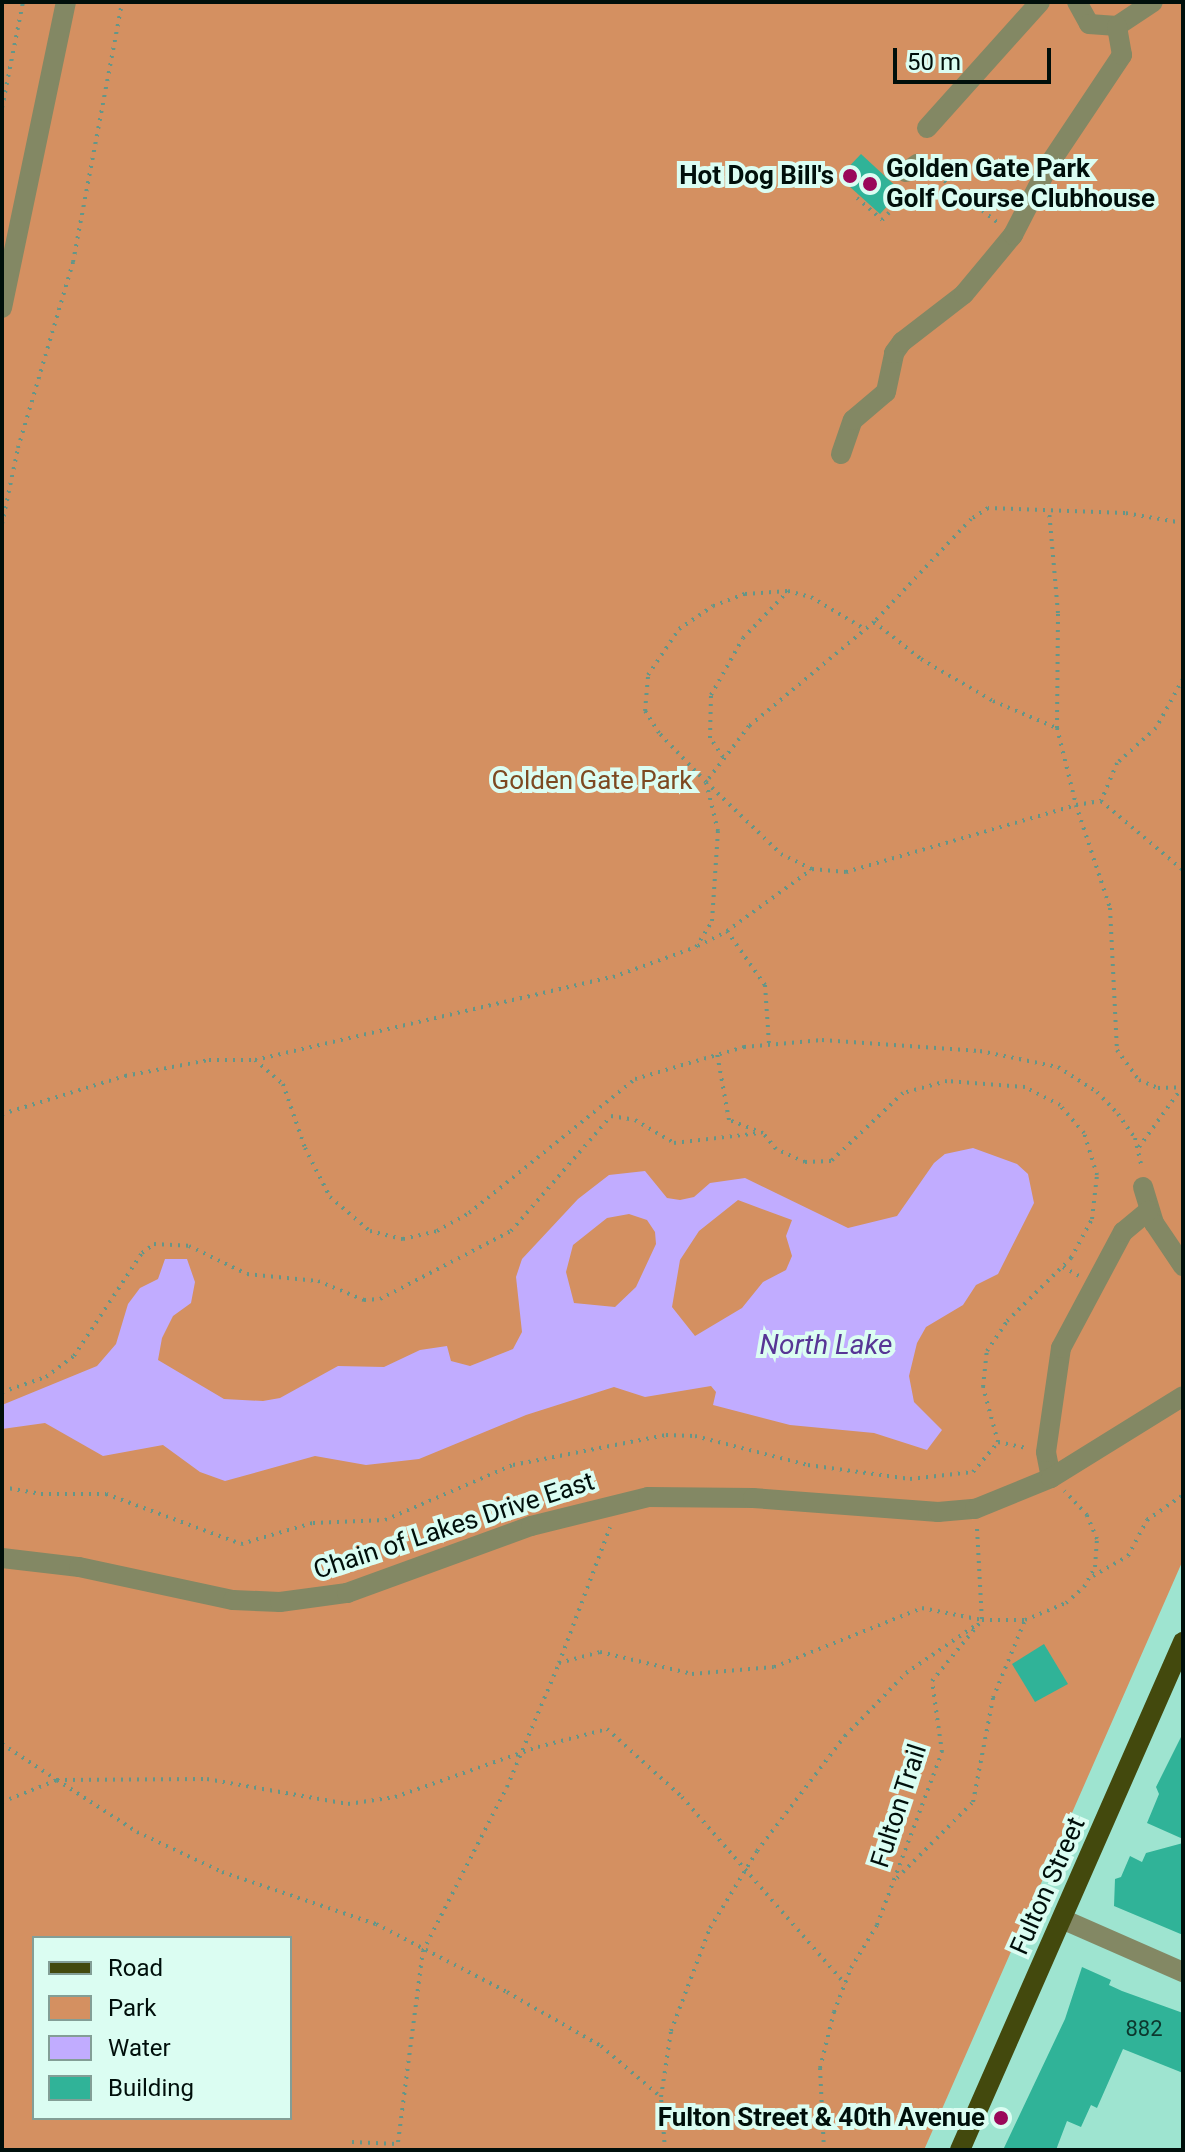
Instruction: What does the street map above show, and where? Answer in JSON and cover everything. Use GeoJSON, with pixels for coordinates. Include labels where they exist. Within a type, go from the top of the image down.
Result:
{"type":"FeatureCollection","features":[{"type":"Feature","properties":{"kind":"main road","name":"Fulton Street"},"geometry":{"type":"LineString","coordinates":[[960,2150],[1183,1644]]}},
{"type":"Feature","properties":{"kind":"street"},"geometry":{"type":"LineString","coordinates":[[2,308],[66,2]]}},
{"type":"Feature","properties":{"kind":"street"},"geometry":{"type":"LineString","coordinates":[[927,128],[1040,2]]}},
{"type":"Feature","properties":{"kind":"street"},"geometry":{"type":"LineString","coordinates":[[1077,2],[1089,24],[1117,26],[1153,2]]}},
{"type":"Feature","properties":{"kind":"street"},"geometry":{"type":"LineString","coordinates":[[841,454],[853,420],[886,392],[894,353],[902,342],[964,294],[1019,226],[1050,163],[1122,55],[1117,26]]}},
{"type":"Feature","properties":{"kind":"street"},"geometry":{"type":"LineString","coordinates":[[1143,1187],[1148,1211],[1183,1266]]}},
{"type":"Feature","properties":{"kind":"street"},"geometry":{"type":"LineString","coordinates":[[1051,1478],[1046,1452],[1053,1380],[1067,1332],[1123,1232],[1148,1211]]}},
{"type":"Feature","properties":{"kind":"street","name":"Chain of Lakes Drive East"},"geometry":{"type":"LineString","coordinates":[[2,1558],[79,1567],[233,1600],[302,1600],[368,1586],[531,1526],[620,1502],[712,1496],[938,1512],[975,1509],[1051,1478],[1183,1396]]}},
{"type":"Feature","properties":{"kind":"street"},"geometry":{"type":"LineString","coordinates":[[1062,1919],[1183,1972]]}},
{"type":"Feature","properties":{"kind":"path"},"geometry":{"type":"LineString","coordinates":[[2,108],[23,2]]}},
{"type":"Feature","properties":{"kind":"path"},"geometry":{"type":"LineString","coordinates":[[2,524],[18,448],[73,262],[122,2]]}},
{"type":"Feature","properties":{"kind":"path"},"geometry":{"type":"LineString","coordinates":[[857,198],[882,220],[903,198],[916,173],[971,202],[1006,229]]}},
{"type":"Feature","properties":{"kind":"path"},"geometry":{"type":"LineString","coordinates":[[903,198],[913,207],[932,196],[971,202]]}},
{"type":"Feature","properties":{"kind":"path"},"geometry":{"type":"LineString","coordinates":[[696,947],[712,921],[718,831],[706,782],[749,726],[874,622],[971,519],[988,508],[1125,513],[1183,523]]}},
{"type":"Feature","properties":{"kind":"path"},"geometry":{"type":"LineString","coordinates":[[1049,511],[1058,613],[1057,728],[1076,805],[1110,908],[1117,1050],[1139,1080],[1158,1088],[1183,1088]]}},
{"type":"Feature","properties":{"kind":"path"},"geometry":{"type":"LineString","coordinates":[[865,629],[811,597],[788,591],[745,594],[713,606],[679,629],[648,675],[645,711],[659,733],[781,854],[812,869],[872,867],[1076,805],[1101,801],[1183,870]]}},
{"type":"Feature","properties":{"kind":"path"},"geometry":{"type":"LineString","coordinates":[[723,757],[710,738],[711,695],[743,638],[788,591]]}},
{"type":"Feature","properties":{"kind":"path"},"geometry":{"type":"LineString","coordinates":[[874,622],[921,659],[993,701],[1057,728]]}},
{"type":"Feature","properties":{"kind":"path"},"geometry":{"type":"LineString","coordinates":[[1101,801],[1117,763],[1156,728],[1183,679]]}},
{"type":"Feature","properties":{"kind":"path"},"geometry":{"type":"LineString","coordinates":[[2,1114],[125,1076],[209,1060],[255,1060],[613,977],[696,947],[727,931],[812,869]]}},
{"type":"Feature","properties":{"kind":"path"},"geometry":{"type":"LineString","coordinates":[[727,931],[765,985],[769,1043]]}},
{"type":"Feature","properties":{"kind":"path"},"geometry":{"type":"LineString","coordinates":[[255,1060],[283,1084],[305,1148],[330,1197],[370,1231],[403,1239],[437,1231],[469,1213],[628,1083],[717,1053],[769,1043],[822,1040],[933,1047],[1041,1062],[1097,1092],[1138,1148],[1143,1187]]}},
{"type":"Feature","properties":{"kind":"path"},"geometry":{"type":"LineString","coordinates":[[717,1053],[729,1120],[763,1133],[785,1154],[824,1163],[846,1150],[903,1093],[960,1080],[1025,1087],[1060,1105],[1078,1123],[1095,1160],[1096,1204],[1071,1258],[1007,1321],[987,1351],[983,1387],[998,1442]]}},
{"type":"Feature","properties":{"kind":"path"},"geometry":{"type":"LineString","coordinates":[[1138,1148],[1183,1088]]}},
{"type":"Feature","properties":{"kind":"path"},"geometry":{"type":"LineString","coordinates":[[2,1392],[65,1365],[103,1319],[142,1253],[154,1244],[189,1246],[247,1274],[318,1281],[358,1298],[380,1299],[511,1231],[611,1116],[635,1120],[674,1143],[763,1133]]}},
{"type":"Feature","properties":{"kind":"path"},"geometry":{"type":"LineString","coordinates":[[2,1487],[41,1494],[106,1494],[219,1538],[252,1543],[313,1523],[385,1520],[513,1465],[666,1435],[695,1436],[808,1465],[927,1480],[973,1472],[998,1442]]}},
{"type":"Feature","properties":{"kind":"path"},"geometry":{"type":"LineString","coordinates":[[998,1442],[1046,1452]]}},
{"type":"Feature","properties":{"kind":"path"},"geometry":{"type":"LineString","coordinates":[[1051,1478],[1080,1506],[1095,1531],[1098,1557],[1091,1577]]}},
{"type":"Feature","properties":{"kind":"path"},"geometry":{"type":"LineString","coordinates":[[559,1663],[600,1652],[692,1674],[774,1667],[922,1608],[982,1620],[1025,1620],[1066,1603],[1091,1577],[1128,1556],[1147,1520],[1183,1495]]}},
{"type":"Feature","properties":{"kind":"path"},"geometry":{"type":"LineString","coordinates":[[352,2142],[397,2147],[423,1951],[520,1753],[559,1663],[620,1502]]}},
{"type":"Feature","properties":{"kind":"path"},"geometry":{"type":"LineString","coordinates":[[975,1509],[982,1620]]}},
{"type":"Feature","properties":{"kind":"path"},"geometry":{"type":"LineString","coordinates":[[665,2150],[661,2097],[671,2031],[697,1954],[747,1869],[845,1736],[906,1673],[982,1620]]}},
{"type":"Feature","properties":{"kind":"path","name":"Fulton Trail"},"geometry":{"type":"LineString","coordinates":[[824,2150],[820,2068],[845,1984],[895,1880],[942,1752],[932,1681],[982,1620]]}},
{"type":"Feature","properties":{"kind":"path"},"geometry":{"type":"LineString","coordinates":[[895,1880],[973,1802],[993,1698],[1025,1620]]}},
{"type":"Feature","properties":{"kind":"path"},"geometry":{"type":"LineString","coordinates":[[2,1802],[57,1780],[207,1779],[348,1804],[409,1793],[520,1753],[569,1743],[600,1728],[612,1731],[673,1787],[845,1984]]}},
{"type":"Feature","properties":{"kind":"path"},"geometry":{"type":"LineString","coordinates":[[2,1744],[137,1832],[194,1859],[367,1920],[601,2046],[661,2097]]}},
{"type":"Feature","properties":{"kind":"green space","name":"Golden Gate Park"},"geometry":{"type":"Polygon","coordinates":[[[2,2],[1183,2],[1183,1560],[924,2150],[2,2150],[2,2]]]}},
{"type":"Feature","properties":{"kind":"water","name":"North Lake"},"geometry":{"type":"Polygon","coordinates":[[[973,1148],[1017,1164],[1028,1174],[1034,1203],[998,1274],[976,1285],[963,1305],[926,1327],[917,1343],[909,1376],[914,1402],[942,1430],[927,1450],[874,1433],[790,1425],[713,1405],[716,1392],[711,1386],[645,1397],[614,1387],[526,1415],[419,1459],[366,1465],[315,1456],[225,1481],[200,1472],[163,1445],[103,1456],[45,1423],[2,1429],[2,1405],[97,1366],[116,1344],[128,1304],[140,1288],[158,1279],[165,1259],[187,1259],[195,1282],[191,1303],[173,1316],[162,1338],[158,1360],[224,1399],[263,1401],[280,1398],[338,1366],[384,1367],[420,1350],[447,1346],[451,1361],[470,1366],[513,1349],[522,1332],[516,1277],[522,1259],[578,1199],[609,1175],[645,1171],[667,1198],[680,1200],[694,1197],[710,1183],[745,1178],[848,1228],[897,1216],[934,1163],[945,1154],[973,1148]],[[738,1200],[699,1231],[680,1260],[672,1307],[695,1336],[742,1308],[763,1282],[786,1270],[792,1256],[786,1236],[792,1220],[738,1200]],[[629,1214],[607,1218],[573,1245],[566,1272],[574,1303],[615,1307],[636,1287],[656,1244],[655,1232],[647,1220],[629,1214]]]}},
{"type":"Feature","properties":{"kind":"building","name":"Golden Gate Park Golf Course Clubhouse"},"geometry":{"type":"Polygon","coordinates":[[[861,154],[901,191],[880,214],[839,177],[861,154]]]}},
{"type":"Feature","properties":{"kind":"building"},"geometry":{"type":"Polygon","coordinates":[[[1044,1644],[1068,1684],[1035,1702],[1012,1664],[1044,1644]]]}},
{"type":"Feature","properties":{"kind":"building"},"geometry":{"type":"Polygon","coordinates":[[[1183,1733],[1183,1839],[1147,1823],[1159,1794],[1156,1787],[1183,1733]]]}},
{"type":"Feature","properties":{"kind":"building"},"geometry":{"type":"Polygon","coordinates":[[[1183,1843],[1183,1935],[1114,1906],[1115,1879],[1121,1877],[1130,1856],[1142,1862],[1146,1853],[1183,1843]]]}},
{"type":"Feature","properties":{"kind":"building"},"geometry":{"type":"Polygon","coordinates":[[[1082,1967],[1111,1980],[1109,1985],[1122,1991],[1183,2013],[1183,2073],[1123,2049],[1097,2108],[1091,2105],[1081,2127],[1067,2121],[1056,2150],[1003,2150],[1065,2019],[1082,1967]]]}},
{"type":"Feature","properties":{"kind":"place","name":"Hot Dog Bill's"},"geometry":{"type":"Point","coordinates":[850,176]}},
{"type":"Feature","properties":{"kind":"place","name":"Golden Gate Park Golf Course Clubhouse"},"geometry":{"type":"Point","coordinates":[870,184]}},
{"type":"Feature","properties":{"kind":"place","name":"Fulton Street & 40th Avenue"},"geometry":{"type":"Point","coordinates":[1001,2118]}}]}
